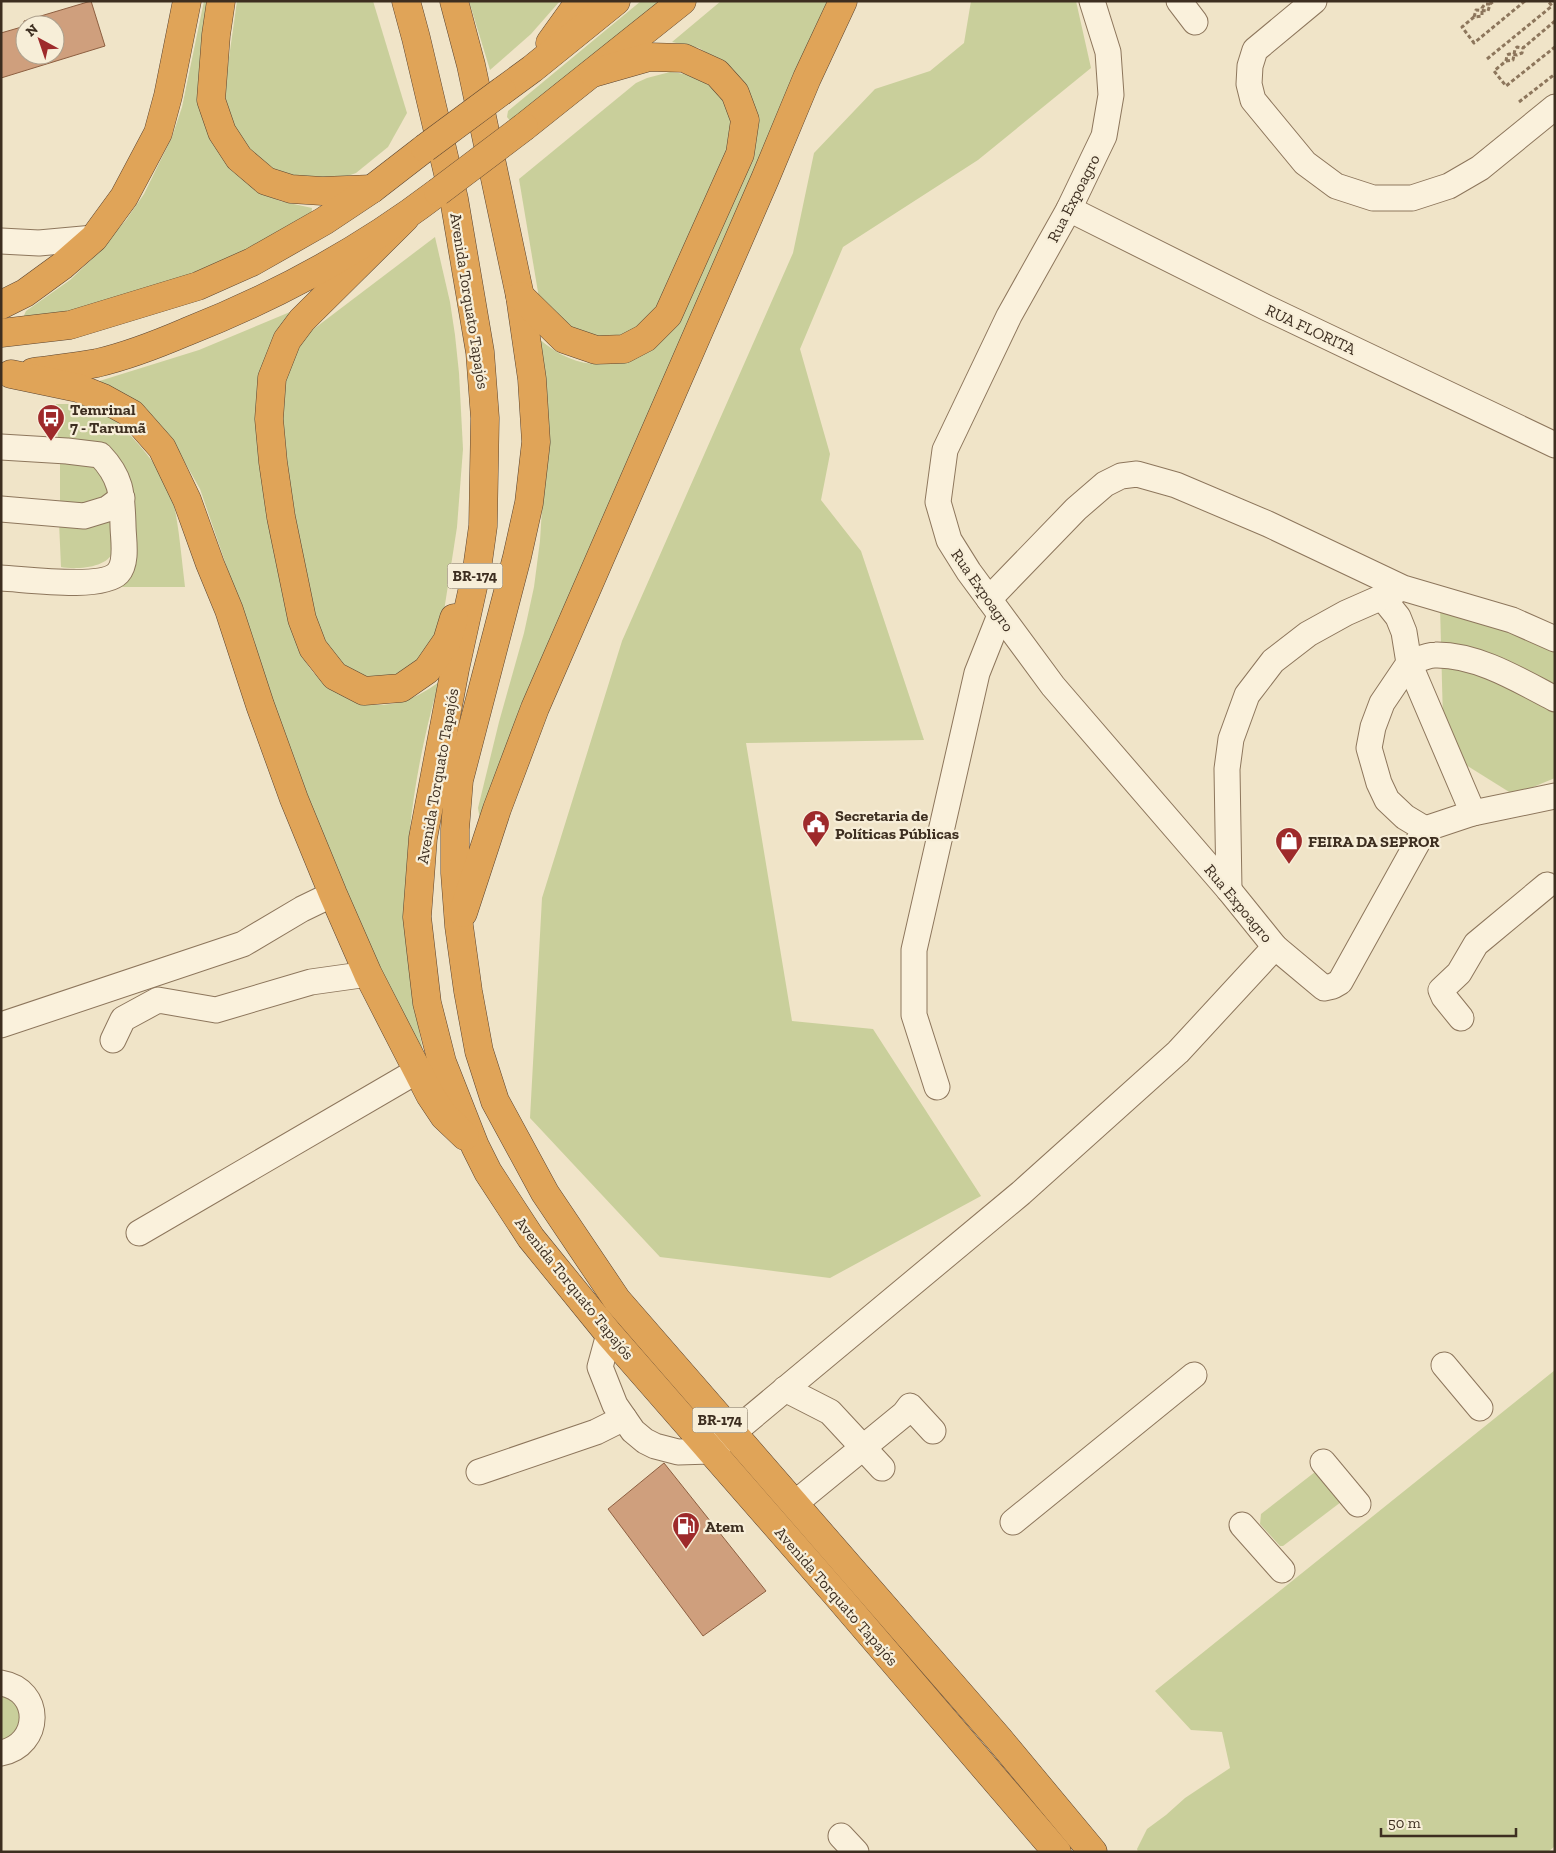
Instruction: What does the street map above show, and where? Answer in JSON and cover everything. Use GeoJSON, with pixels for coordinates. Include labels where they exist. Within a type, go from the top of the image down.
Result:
{"type":"FeatureCollection","features":[{"type":"Feature","properties":{"kind":"highway"},"geometry":{"type":"LineString","coordinates":[[1,305],[25,293],[62,266],[94,238],[124,197],[158,132],[168,96],[187,1]]}},
{"type":"Feature","properties":{"kind":"highway"},"geometry":{"type":"LineString","coordinates":[[221,1],[216,35],[211,100],[222,132],[239,158],[266,181],[291,189],[322,191],[372,189]]}},
{"type":"Feature","properties":{"kind":"highway","name":"Avenida Torquato Tapajós"},"geometry":{"type":"LineString","coordinates":[[406,1],[454,199],[480,352],[486,418],[483,526],[477,569],[455,669],[423,838],[417,917],[426,1003],[442,1062],[474,1146],[488,1172],[531,1238],[609,1334],[836,1594],[1057,1852]]}},
{"type":"Feature","properties":{"kind":"highway","name":"Avenida Torquato Tapajós"},"geometry":{"type":"LineString","coordinates":[[454,1],[471,65],[520,296],[532,379],[536,442],[529,503],[517,558],[459,780],[455,829],[459,926],[468,991],[480,1051],[495,1101],[545,1192],[617,1300],[999,1739],[1092,1852]]}},
{"type":"Feature","properties":{"kind":"highway"},"geometry":{"type":"LineString","coordinates":[[532,70],[580,1]]}},
{"type":"Feature","properties":{"kind":"highway"},"geometry":{"type":"LineString","coordinates":[[1,333],[70,325],[198,286],[252,262],[324,221],[372,189],[502,90],[532,70],[616,1]]}},
{"type":"Feature","properties":{"kind":"highway"},"geometry":{"type":"LineString","coordinates":[[483,526],[447,641],[427,670],[402,688],[364,691],[335,676],[313,648],[300,610],[281,518],[272,462],[269,419],[272,378],[287,340],[302,320],[405,218],[593,73],[682,1]]}},
{"type":"Feature","properties":{"kind":"highway"},"geometry":{"type":"LineString","coordinates":[[459,926],[497,809],[535,708],[807,78],[843,1]]}},
{"type":"Feature","properties":{"kind":"highway"},"geometry":{"type":"LineString","coordinates":[[520,296],[564,339],[596,350],[624,349],[645,338],[668,315],[740,154],[745,120],[735,93],[717,73],[684,58],[649,56],[593,73]]}},
{"type":"Feature","properties":{"kind":"highway"},"geometry":{"type":"LineString","coordinates":[[6,374],[97,363],[155,345],[214,321],[291,284],[345,255],[405,218]]}},
{"type":"Feature","properties":{"kind":"highway"},"geometry":{"type":"LineString","coordinates":[[6,374],[78,388],[103,398],[132,414],[162,448],[187,500],[229,610],[260,705],[294,799],[368,974],[430,1095],[444,1116],[474,1146]]}},
{"type":"Feature","properties":{"kind":"street","name":"Rua Expoagro"},"geometry":{"type":"LineString","coordinates":[[1092,1],[1108,52],[1111,95],[1104,136],[1069,209],[1009,316],[945,450],[938,502],[949,540],[968,572],[1053,686],[1229,890],[1275,947],[1324,988],[1340,982],[1425,829]]}},
{"type":"Feature","properties":{"kind":"street"},"geometry":{"type":"LineString","coordinates":[[1179,1],[1195,22]]}},
{"type":"Feature","properties":{"kind":"street"},"geometry":{"type":"LineString","coordinates":[[1314,1],[1255,50],[1250,66],[1249,84],[1253,100],[1305,163],[1336,186],[1373,198],[1412,198],[1450,186],[1480,168],[1555,107]]}},
{"type":"Feature","properties":{"kind":"street","name":"RUA FLORITA"},"geometry":{"type":"LineString","coordinates":[[1069,209],[1276,313],[1555,445]]}},
{"type":"Feature","properties":{"kind":"street"},"geometry":{"type":"LineString","coordinates":[[1,241],[38,243],[94,238]]}},
{"type":"Feature","properties":{"kind":"street"},"geometry":{"type":"LineString","coordinates":[[1,448],[67,451],[100,455],[114,472],[120,485],[123,563],[118,574],[100,581],[80,583],[1,578]]}},
{"type":"Feature","properties":{"kind":"street"},"geometry":{"type":"LineString","coordinates":[[937,1087],[914,1015],[914,950],[977,673],[995,607],[1076,509],[1105,484],[1121,476],[1137,474],[1158,478],[1260,521],[1392,593],[1512,620],[1555,639]]}},
{"type":"Feature","properties":{"kind":"street"},"geometry":{"type":"LineString","coordinates":[[1,509],[84,516],[107,509],[122,498]]}},
{"type":"Feature","properties":{"kind":"street"},"geometry":{"type":"LineString","coordinates":[[1392,593],[1404,632],[1405,669],[1473,813]]}},
{"type":"Feature","properties":{"kind":"street"},"geometry":{"type":"LineString","coordinates":[[1229,890],[1227,770],[1231,739],[1247,696],[1274,661],[1308,634],[1346,613],[1392,593]]}},
{"type":"Feature","properties":{"kind":"street"},"geometry":{"type":"LineString","coordinates":[[1555,699],[1494,668],[1456,657],[1433,654],[1405,669],[1382,704],[1373,727],[1369,748],[1379,782],[1387,800],[1405,817],[1425,829],[1473,813],[1555,796]]}},
{"type":"Feature","properties":{"kind":"street"},"geometry":{"type":"LineString","coordinates":[[1461,1018],[1444,997],[1442,990],[1459,973],[1476,944],[1547,885]]}},
{"type":"Feature","properties":{"kind":"street"},"geometry":{"type":"LineString","coordinates":[[1,1025],[243,944],[302,909],[333,894]]}},
{"type":"Feature","properties":{"kind":"street"},"geometry":{"type":"LineString","coordinates":[[609,1334],[600,1367],[615,1405],[633,1431],[645,1441],[655,1446],[678,1452],[711,1451],[1028,1187],[1178,1052],[1275,947]]}},
{"type":"Feature","properties":{"kind":"street"},"geometry":{"type":"LineString","coordinates":[[114,1040],[123,1019],[158,1000],[216,1010],[311,982],[368,974]]}},
{"type":"Feature","properties":{"kind":"street"},"geometry":{"type":"LineString","coordinates":[[139,1233],[417,1071]]}},
{"type":"Feature","properties":{"kind":"street"},"geometry":{"type":"LineString","coordinates":[[1444,1366],[1480,1408]]}},
{"type":"Feature","properties":{"kind":"street"},"geometry":{"type":"LineString","coordinates":[[1012,1522],[1194,1374]]}},
{"type":"Feature","properties":{"kind":"street"},"geometry":{"type":"LineString","coordinates":[[785,1389],[830,1412],[882,1468]]}},
{"type":"Feature","properties":{"kind":"street"},"geometry":{"type":"LineString","coordinates":[[794,1504],[864,1448],[904,1414],[910,1406],[933,1431]]}},
{"type":"Feature","properties":{"kind":"street"},"geometry":{"type":"LineString","coordinates":[[479,1472],[596,1432],[624,1418]]}},
{"type":"Feature","properties":{"kind":"street"},"geometry":{"type":"LineString","coordinates":[[1322,1462],[1358,1504]]}},
{"type":"Feature","properties":{"kind":"street"},"geometry":{"type":"LineString","coordinates":[[1242,1525],[1282,1570]]}},
{"type":"Feature","properties":{"kind":"street"},"geometry":{"type":"LineString","coordinates":[[1,1669],[12,1688],[29,1703],[32,1714],[30,1731],[20,1745],[10,1752],[1,1753]]}},
{"type":"Feature","properties":{"kind":"path"},"geometry":{"type":"LineString","coordinates":[[1494,1],[1490,4],[1485,4],[1482,16],[1474,17],[1462,27],[1474,43],[1525,1]]}},
{"type":"Feature","properties":{"kind":"path"},"geometry":{"type":"LineString","coordinates":[[1487,58],[1552,6],[1548,1]]}},
{"type":"Feature","properties":{"kind":"path"},"geometry":{"type":"LineString","coordinates":[[1555,21],[1523,48],[1522,53],[1507,55],[1506,61],[1494,71],[1506,86],[1555,47]]}},
{"type":"Feature","properties":{"kind":"path"},"geometry":{"type":"LineString","coordinates":[[1519,102],[1555,74]]}},
{"type":"Feature","properties":{"kind":"green space"},"geometry":{"type":"Polygon","coordinates":[[[204,1],[216,1],[202,89],[264,194],[280,201],[312,208],[311,217],[226,260],[182,277],[62,313],[21,322],[26,311],[70,280],[90,261],[126,220],[144,194],[172,137],[182,107],[204,1]]]}},
{"type":"Feature","properties":{"kind":"green space"},"geometry":{"type":"Polygon","coordinates":[[[237,1],[373,1],[407,113],[388,147],[356,173],[342,178],[279,175],[244,148],[226,108],[224,93],[237,1]]]}},
{"type":"Feature","properties":{"kind":"green space"},"geometry":{"type":"Polygon","coordinates":[[[469,1],[560,1],[531,34],[490,70],[469,1]]]}},
{"type":"Feature","properties":{"kind":"green space"},"geometry":{"type":"Polygon","coordinates":[[[641,1],[665,1],[511,122],[507,117],[508,111],[641,1]]]}},
{"type":"Feature","properties":{"kind":"green space"},"geometry":{"type":"Polygon","coordinates":[[[721,1],[833,1],[481,826],[478,808],[499,722],[524,633],[534,587],[540,541],[545,460],[538,338],[560,354],[583,362],[607,364],[633,359],[749,158],[722,63],[699,48],[672,42],[721,1]]]}},
{"type":"Feature","properties":{"kind":"green space"},"geometry":{"type":"Polygon","coordinates":[[[971,1],[1076,1],[1091,68],[978,160],[843,247],[800,349],[830,454],[821,500],[861,551],[924,740],[746,743],[792,1021],[873,1029],[981,1196],[830,1278],[660,1257],[530,1118],[542,898],[622,641],[793,253],[814,153],[875,89],[930,71],[964,43],[971,1]]]}},
{"type":"Feature","properties":{"kind":"green space"},"geometry":{"type":"Polygon","coordinates":[[[670,72],[696,78],[716,92],[728,112],[732,139],[661,304],[646,324],[612,340],[574,335],[539,298],[519,179],[636,83],[670,72]]]}},
{"type":"Feature","properties":{"kind":"green space"},"geometry":{"type":"Polygon","coordinates":[[[435,237],[450,302],[459,373],[463,449],[457,527],[442,624],[414,669],[382,681],[349,675],[315,631],[277,410],[294,352],[311,331],[435,237]]]}},
{"type":"Feature","properties":{"kind":"green space"},"geometry":{"type":"Polygon","coordinates":[[[302,307],[257,402],[255,421],[293,628],[300,648],[309,667],[321,680],[363,702],[383,705],[393,704],[422,693],[439,682],[424,740],[414,797],[406,885],[409,966],[423,1051],[358,931],[283,731],[200,489],[179,452],[93,383],[199,350],[302,307]]]}},
{"type":"Feature","properties":{"kind":"green space"},"geometry":{"type":"Polygon","coordinates":[[[56,404],[83,405],[93,407],[107,414],[136,441],[153,463],[167,486],[174,506],[185,587],[119,587],[131,568],[127,477],[58,441],[56,404]]]}},
{"type":"Feature","properties":{"kind":"green space"},"geometry":{"type":"Polygon","coordinates":[[[60,463],[99,465],[109,494],[85,503],[60,502],[60,463]]]}},
{"type":"Feature","properties":{"kind":"green space"},"geometry":{"type":"Polygon","coordinates":[[[111,520],[114,544],[110,557],[98,564],[83,568],[61,567],[59,522],[111,520]]]}},
{"type":"Feature","properties":{"kind":"green space"},"geometry":{"type":"Polygon","coordinates":[[[1440,606],[1555,634],[1555,778],[1514,795],[1466,765],[1443,721],[1440,606]]]}},
{"type":"Feature","properties":{"kind":"green space"},"geometry":{"type":"Polygon","coordinates":[[[1555,1370],[1555,1846],[1548,1852],[1138,1852],[1137,1849],[1147,1829],[1185,1798],[1230,1768],[1222,1732],[1191,1730],[1155,1691],[1555,1370]]]}},
{"type":"Feature","properties":{"kind":"green space"},"geometry":{"type":"Polygon","coordinates":[[[1315,1472],[1320,1472],[1341,1502],[1283,1546],[1280,1546],[1260,1524],[1261,1514],[1315,1472]]]}},
{"type":"Feature","properties":{"kind":"green space"},"geometry":{"type":"Polygon","coordinates":[[[1,1689],[11,1692],[26,1724],[1,1748],[1,1689]]]}},
{"type":"Feature","properties":{"kind":"building"},"geometry":{"type":"Polygon","coordinates":[[[91,1],[105,46],[65,58],[65,15],[44,15],[91,1]]]}},
{"type":"Feature","properties":{"kind":"building"},"geometry":{"type":"Polygon","coordinates":[[[15,29],[15,65],[43,65],[1,78],[1,33],[15,29]]]}},
{"type":"Feature","properties":{"kind":"building","name":"Atem"},"geometry":{"type":"Polygon","coordinates":[[[664,1463],[766,1591],[703,1636],[608,1509],[664,1463]]]}},
{"type":"Feature","properties":{"kind":"place","name":"Temrinal 7 - Tarumã"},"geometry":{"type":"Point","coordinates":[51,442]}},
{"type":"Feature","properties":{"kind":"place","name":"Secretaria de Políticas Públicas"},"geometry":{"type":"Point","coordinates":[816,848]}},
{"type":"Feature","properties":{"kind":"place","name":"FEIRA DA SEPROR"},"geometry":{"type":"Point","coordinates":[1289,865]}},
{"type":"Feature","properties":{"kind":"place","name":"Atem"},"geometry":{"type":"Point","coordinates":[686,1550]}}]}
